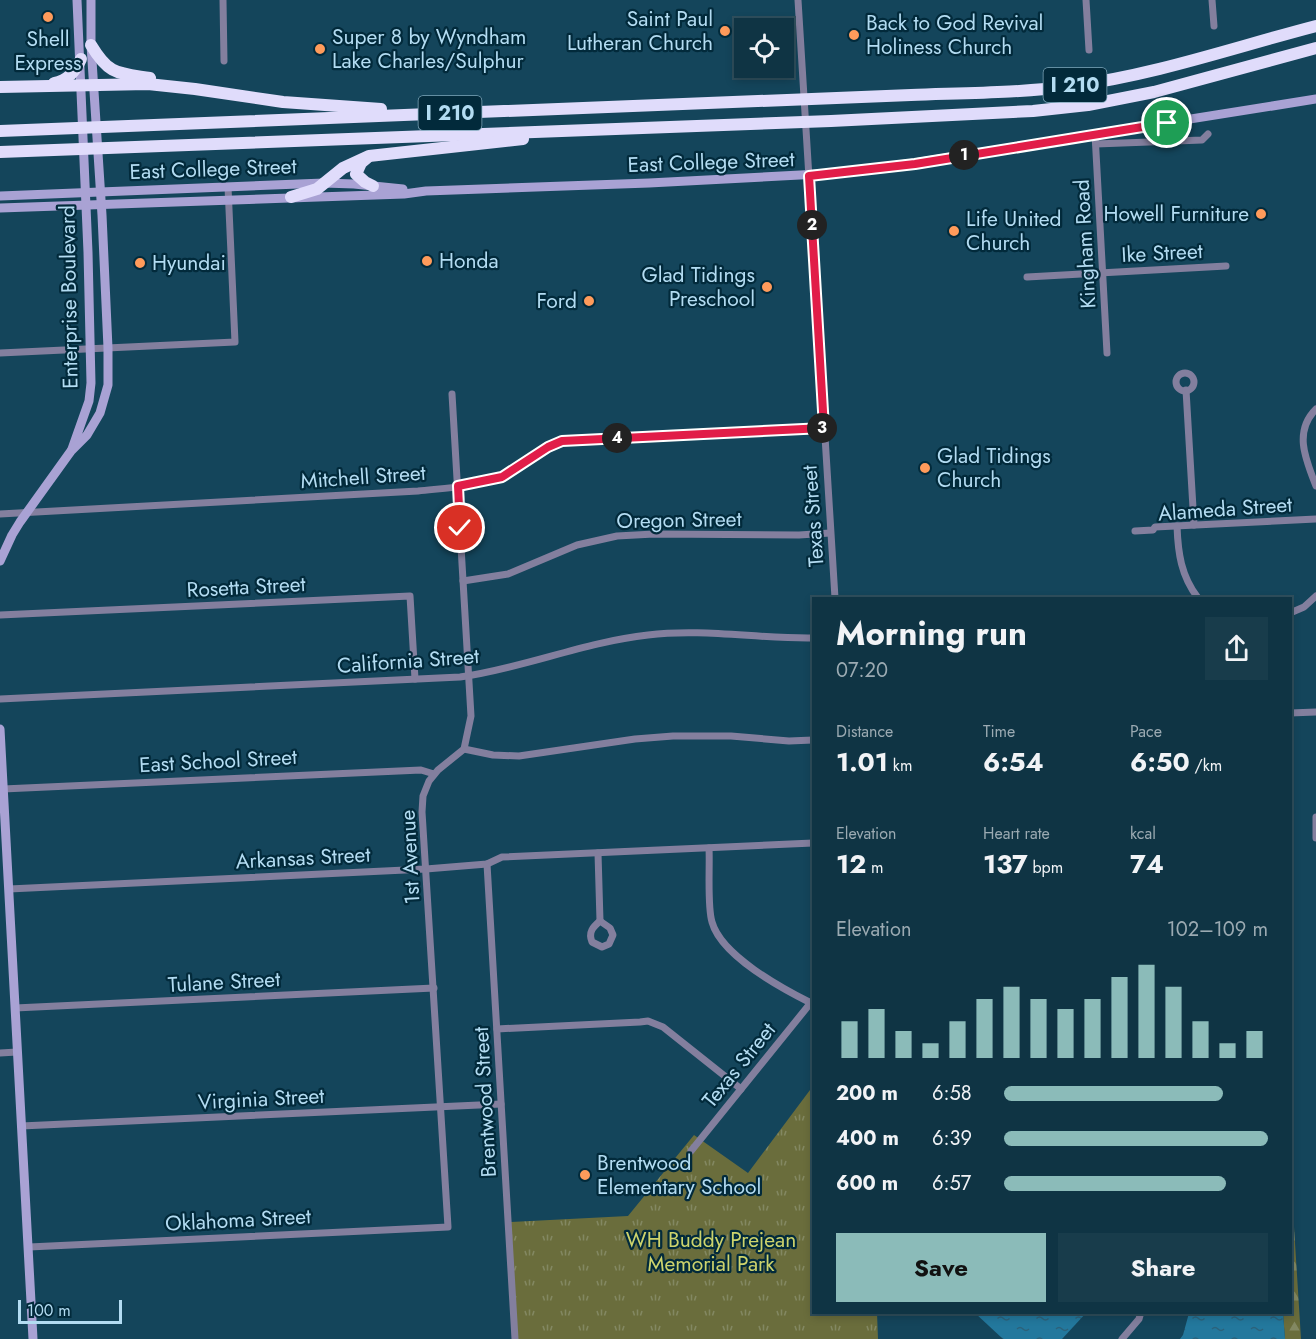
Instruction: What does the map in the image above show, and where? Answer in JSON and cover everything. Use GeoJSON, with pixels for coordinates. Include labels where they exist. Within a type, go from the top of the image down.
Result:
{"type":"FeatureCollection","features":[{"type":"Feature","properties":{"kind":"highway","name":"I 210"},"geometry":{"type":"LineString","coordinates":[[0,131],[1010,91],[1072,86],[1132,75],[1316,26]]}},
{"type":"Feature","properties":{"kind":"highway"},"geometry":{"type":"LineString","coordinates":[[91,45],[101,62],[112,71],[247,98],[319,106],[454,113]]}},
{"type":"Feature","properties":{"kind":"highway","name":"I 210"},"geometry":{"type":"LineString","coordinates":[[0,152],[996,114],[1088,105],[1154,92],[1316,48]]}},
{"type":"Feature","properties":{"kind":"highway"},"geometry":{"type":"LineString","coordinates":[[45,86],[67,78],[75,71],[81,59]]}},
{"type":"Feature","properties":{"kind":"highway"},"geometry":{"type":"LineString","coordinates":[[0,87],[148,84],[195,88]]}},
{"type":"Feature","properties":{"kind":"highway"},"geometry":{"type":"LineString","coordinates":[[291,197],[318,189],[343,168],[369,156],[475,143],[577,136],[634,127]]}},
{"type":"Feature","properties":{"kind":"highway"},"geometry":{"type":"LineString","coordinates":[[369,156],[361,163],[356,174],[373,186]]}},
{"type":"Feature","properties":{"kind":"main road","name":"Enterprise Boulevard"},"geometry":{"type":"LineString","coordinates":[[71,451],[89,401],[91,382],[81,59],[77,0]]}},
{"type":"Feature","properties":{"kind":"main road","name":"Enterprise Boulevard"},"geometry":{"type":"LineString","coordinates":[[71,451],[87,435],[100,413],[108,384],[101,204],[91,45],[91,0]]}},
{"type":"Feature","properties":{"kind":"main road","name":"East College Street"},"geometry":{"type":"LineString","coordinates":[[0,208],[405,194],[426,191],[809,176],[1096,139],[1316,99]]}},
{"type":"Feature","properties":{"kind":"main road","name":"East College Street"},"geometry":{"type":"LineString","coordinates":[[0,196],[324,183],[426,191]]}},
{"type":"Feature","properties":{"kind":"main road"},"geometry":{"type":"LineString","coordinates":[[0,561],[12,535],[71,451]]}},
{"type":"Feature","properties":{"kind":"main road"},"geometry":{"type":"LineString","coordinates":[[0,729],[3,830],[9,889],[33,1339]]}},
{"type":"Feature","properties":{"kind":"street"},"geometry":{"type":"LineString","coordinates":[[223,0],[224,61]]}},
{"type":"Feature","properties":{"kind":"street","name":"Texas Street"},"geometry":{"type":"LineString","coordinates":[[798,0],[835,597]]}},
{"type":"Feature","properties":{"kind":"street"},"geometry":{"type":"LineString","coordinates":[[1086,0],[1089,50]]}},
{"type":"Feature","properties":{"kind":"street"},"geometry":{"type":"LineString","coordinates":[[1212,0],[1214,26]]}},
{"type":"Feature","properties":{"kind":"street"},"geometry":{"type":"LineString","coordinates":[[1096,139],[1202,140],[1208,134]]}},
{"type":"Feature","properties":{"kind":"street","name":"Kingham Road"},"geometry":{"type":"LineString","coordinates":[[1096,139],[1107,353]]}},
{"type":"Feature","properties":{"kind":"street"},"geometry":{"type":"LineString","coordinates":[[0,353],[235,342],[228,187]]}},
{"type":"Feature","properties":{"kind":"street","name":"Ike Street"},"geometry":{"type":"LineString","coordinates":[[1027,277],[1226,266]]}},
{"type":"Feature","properties":{"kind":"street"},"geometry":{"type":"LineString","coordinates":[[1186,390],[1194,525]]}},
{"type":"Feature","properties":{"kind":"street"},"geometry":{"type":"LineString","coordinates":[[452,394],[471,716],[464,749],[493,755],[519,756],[635,739],[673,736],[812,740]]}},
{"type":"Feature","properties":{"kind":"street"},"geometry":{"type":"LineString","coordinates":[[1316,410],[1307,422],[1303,439],[1305,454],[1316,486]]}},
{"type":"Feature","properties":{"kind":"street","name":"Mitchell Street"},"geometry":{"type":"LineString","coordinates":[[0,514],[407,492],[458,486],[502,477],[548,447],[570,440],[824,428]]}},
{"type":"Feature","properties":{"kind":"street","name":"Alameda Street"},"geometry":{"type":"LineString","coordinates":[[1135,531],[1153,530],[1155,527],[1316,519]]}},
{"type":"Feature","properties":{"kind":"street"},"geometry":{"type":"LineString","coordinates":[[1177,526],[1181,568],[1189,586],[1197,597]]}},
{"type":"Feature","properties":{"kind":"street","name":"Oregon Street"},"geometry":{"type":"LineString","coordinates":[[463,581],[508,574],[578,545],[617,536],[830,533]]}},
{"type":"Feature","properties":{"kind":"street","name":"Rosetta Street"},"geometry":{"type":"LineString","coordinates":[[0,615],[410,596],[415,679]]}},
{"type":"Feature","properties":{"kind":"street"},"geometry":{"type":"LineString","coordinates":[[1292,613],[1304,607],[1316,596]]}},
{"type":"Feature","properties":{"kind":"street","name":"California Street"},"geometry":{"type":"LineString","coordinates":[[0,699],[469,676],[651,634],[707,632],[780,638],[812,638]]}},
{"type":"Feature","properties":{"kind":"street"},"geometry":{"type":"LineString","coordinates":[[1292,713],[1316,712]]}},
{"type":"Feature","properties":{"kind":"street","name":"1st Avenue"},"geometry":{"type":"LineString","coordinates":[[448,1227],[422,804],[426,788],[434,774],[464,749]]}},
{"type":"Feature","properties":{"kind":"street","name":"East School Street"},"geometry":{"type":"LineString","coordinates":[[3,789],[422,770],[434,774]]}},
{"type":"Feature","properties":{"kind":"street"},"geometry":{"type":"LineString","coordinates":[[1316,817],[1316,838]]}},
{"type":"Feature","properties":{"kind":"street","name":"Arkansas Street"},"geometry":{"type":"LineString","coordinates":[[9,889],[426,869],[487,864],[502,857],[812,843]]}},
{"type":"Feature","properties":{"kind":"street"},"geometry":{"type":"LineString","coordinates":[[709,848],[711,921],[724,944],[778,987],[812,1001]]}},
{"type":"Feature","properties":{"kind":"street"},"geometry":{"type":"LineString","coordinates":[[598,853],[600,921]]}},
{"type":"Feature","properties":{"kind":"street","name":"Brentwood Street"},"geometry":{"type":"LineString","coordinates":[[487,864],[515,1339]]}},
{"type":"Feature","properties":{"kind":"street","name":"Tulane Street"},"geometry":{"type":"LineString","coordinates":[[15,1008],[434,988]]}},
{"type":"Feature","properties":{"kind":"street","name":"Texas Street"},"geometry":{"type":"LineString","coordinates":[[691,1151],[812,1001]]}},
{"type":"Feature","properties":{"kind":"street"},"geometry":{"type":"LineString","coordinates":[[497,1029],[655,1023],[741,1089]]}},
{"type":"Feature","properties":{"kind":"street"},"geometry":{"type":"LineString","coordinates":[[0,1053],[18,1052]]}},
{"type":"Feature","properties":{"kind":"street","name":"Virginia Street"},"geometry":{"type":"LineString","coordinates":[[21,1126],[501,1104]]}},
{"type":"Feature","properties":{"kind":"street","name":"Oklahoma Street"},"geometry":{"type":"LineString","coordinates":[[29,1247],[448,1227]]}},
{"type":"Feature","properties":{"kind":"street"},"geometry":{"type":"LineString","coordinates":[[1122,1339],[1139,1319],[1140,1314]]}},
{"type":"Feature","properties":{"kind":"green space","name":"WH Buddy Prejean Memorial Park"},"geometry":{"type":"Polygon","coordinates":[[[812,1087],[812,1314],[877,1314],[878,1339],[517,1339],[511,1222],[628,1216],[694,1135],[748,1173],[812,1087]]]}},
{"type":"Feature","properties":{"kind":"green space"},"geometry":{"type":"Polygon","coordinates":[[[1292,1195],[1301,1339],[1285,1339],[1283,1314],[1292,1314],[1292,1195]]]}},
{"type":"Feature","properties":{"kind":"water"},"geometry":{"type":"Polygon","coordinates":[[[976,1314],[1085,1314],[1062,1339],[1003,1339],[976,1314]]]}},
{"type":"Feature","properties":{"kind":"water"},"geometry":{"type":"Polygon","coordinates":[[[1189,1314],[1283,1314],[1285,1339],[1180,1339],[1189,1314]]]}},
{"type":"Feature","properties":{"kind":"place","name":"Shell Express"},"geometry":{"type":"Point","coordinates":[48,17]}},
{"type":"Feature","properties":{"kind":"place","name":"Saint Paul Lutheran Church"},"geometry":{"type":"Point","coordinates":[725,31]}},
{"type":"Feature","properties":{"kind":"place","name":"Back to God Revival Holiness Church"},"geometry":{"type":"Point","coordinates":[854,35]}},
{"type":"Feature","properties":{"kind":"place","name":"Super 8 by Wyndham Lake Charles/Sulphur"},"geometry":{"type":"Point","coordinates":[320,49]}},
{"type":"Feature","properties":{"kind":"place","name":"Howell Furniture"},"geometry":{"type":"Point","coordinates":[1261,214]}},
{"type":"Feature","properties":{"kind":"place","name":"Life United Church"},"geometry":{"type":"Point","coordinates":[954,231]}},
{"type":"Feature","properties":{"kind":"place","name":"Honda"},"geometry":{"type":"Point","coordinates":[427,261]}},
{"type":"Feature","properties":{"kind":"place","name":"Hyundai"},"geometry":{"type":"Point","coordinates":[140,263]}},
{"type":"Feature","properties":{"kind":"place","name":"Glad Tidings Preschool"},"geometry":{"type":"Point","coordinates":[767,287]}},
{"type":"Feature","properties":{"kind":"place","name":"Ford"},"geometry":{"type":"Point","coordinates":[589,301]}},
{"type":"Feature","properties":{"kind":"place","name":"Glad Tidings Church"},"geometry":{"type":"Point","coordinates":[925,468]}},
{"type":"Feature","properties":{"kind":"place","name":"Brentwood Elementary School"},"geometry":{"type":"Point","coordinates":[585,1175]}},
{"type":"Feature","properties":{"kind":"route"},"geometry":{"type":"LineString","coordinates":[[460,528],[458,486],[502,477],[548,447],[562,441],[824,428],[809,176],[915,164],[1167,123]]}}]}
